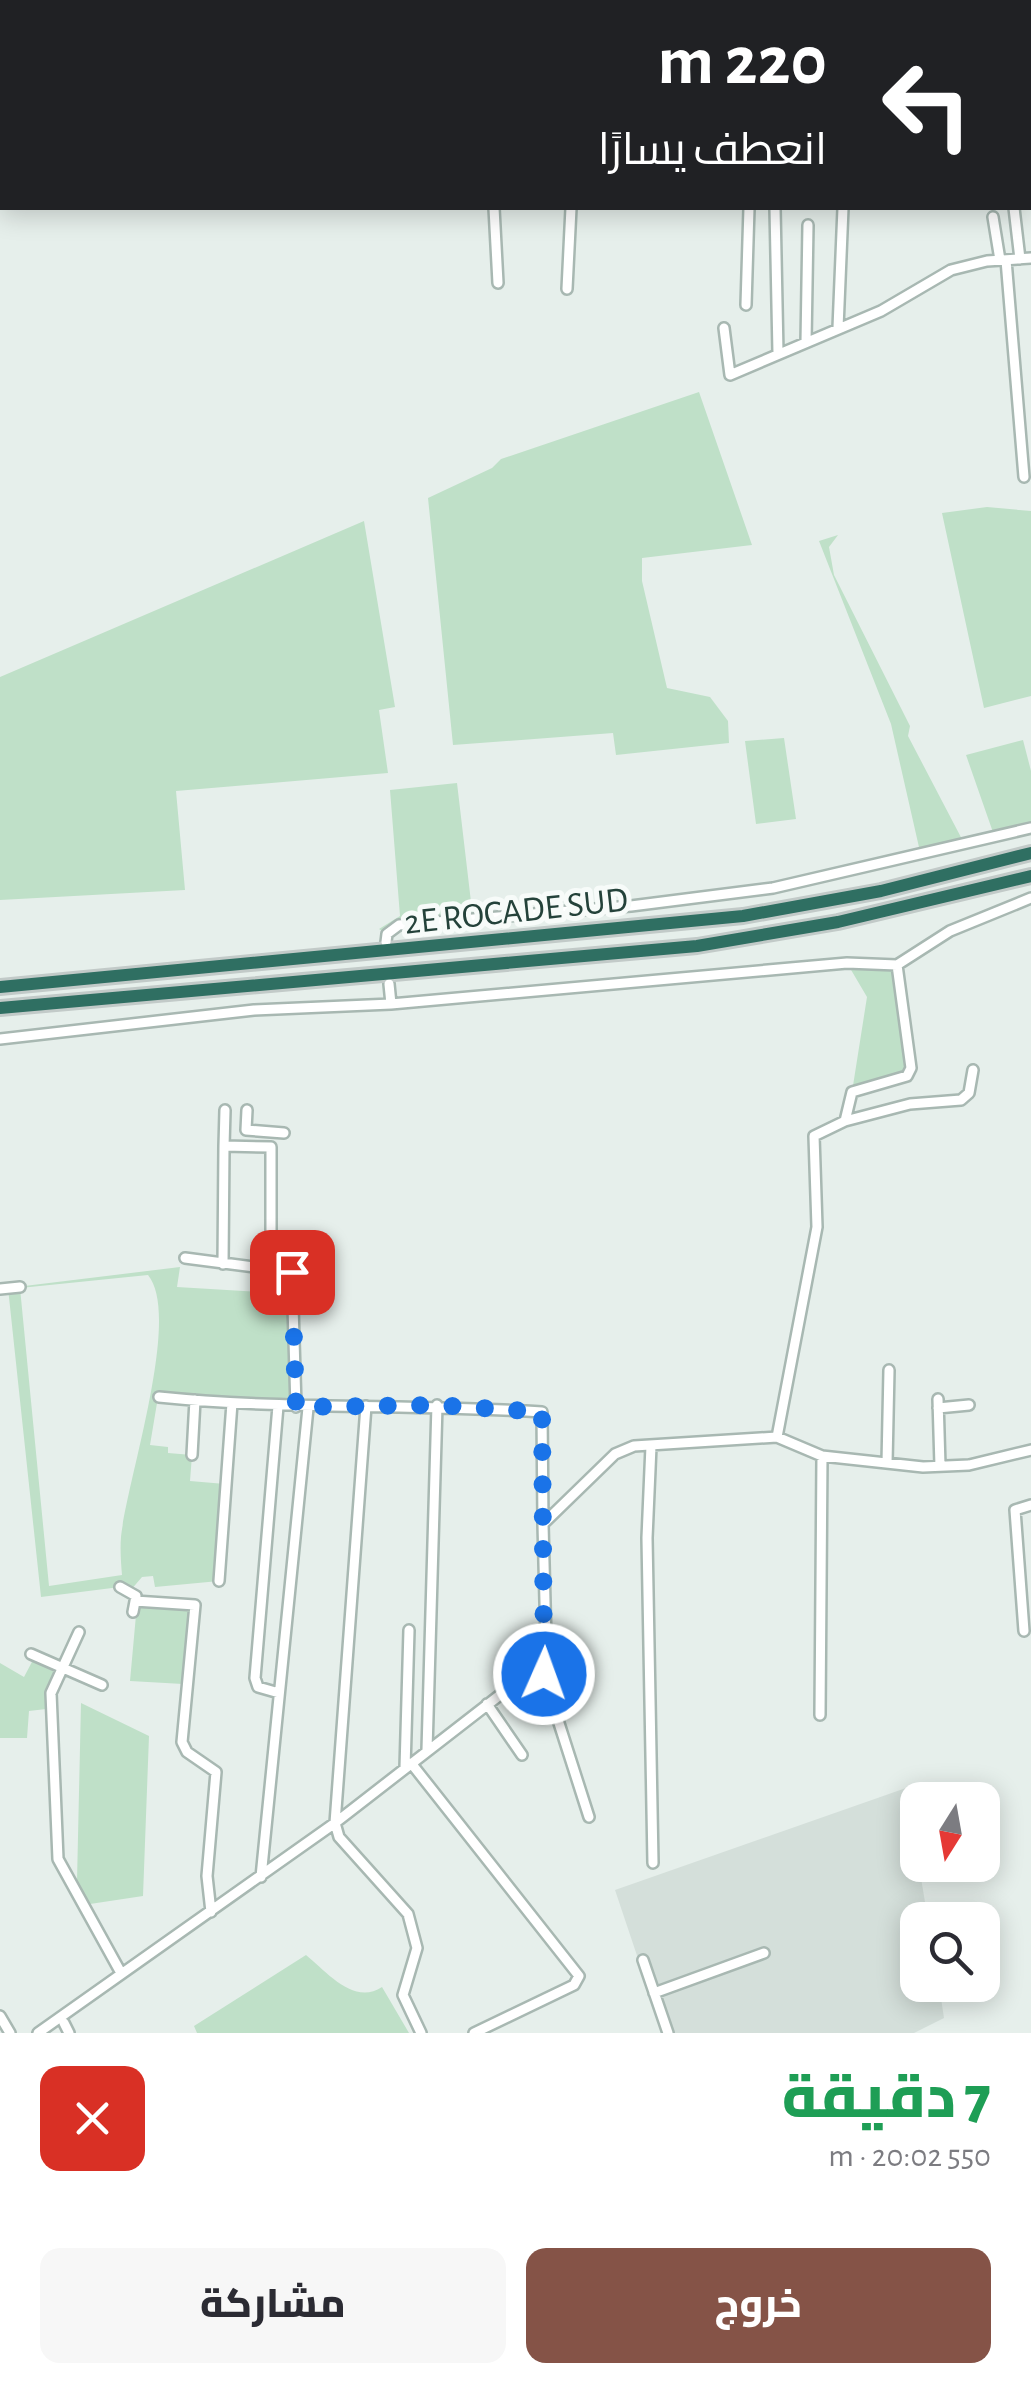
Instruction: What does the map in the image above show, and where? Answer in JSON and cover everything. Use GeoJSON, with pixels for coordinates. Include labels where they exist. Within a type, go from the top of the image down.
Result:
{"type":"FeatureCollection","features":[{"type":"Feature","properties":{"kind":"highway","name":"2E ROCADE SUD"},"geometry":{"type":"LineString","coordinates":[[0,987],[743,916],[881,891],[1031,853]]}},
{"type":"Feature","properties":{"kind":"highway","name":"2E ROCADE SUD"},"geometry":{"type":"LineString","coordinates":[[0,1008],[697,946],[853,919],[1031,876]]}},
{"type":"Feature","properties":{"kind":"street"},"geometry":{"type":"LineString","coordinates":[[494,210],[498,283]]}},
{"type":"Feature","properties":{"kind":"street"},"geometry":{"type":"LineString","coordinates":[[567,288],[572,210]]}},
{"type":"Feature","properties":{"kind":"street"},"geometry":{"type":"LineString","coordinates":[[746,306],[748,210]]}},
{"type":"Feature","properties":{"kind":"street"},"geometry":{"type":"LineString","coordinates":[[775,210],[778,353]]}},
{"type":"Feature","properties":{"kind":"street"},"geometry":{"type":"LineString","coordinates":[[838,328],[843,210]]}},
{"type":"Feature","properties":{"kind":"street"},"geometry":{"type":"LineString","coordinates":[[724,328],[730,375],[881,311],[950,270],[1026,259],[1014,210]]}},
{"type":"Feature","properties":{"kind":"street"},"geometry":{"type":"LineString","coordinates":[[993,217],[1003,260],[1024,478]]}},
{"type":"Feature","properties":{"kind":"street"},"geometry":{"type":"LineString","coordinates":[[806,342],[808,225]]}},
{"type":"Feature","properties":{"kind":"street"},"geometry":{"type":"LineString","coordinates":[[386,942],[387,934],[399,924],[631,906],[773,888],[1031,828]]}},
{"type":"Feature","properties":{"kind":"street"},"geometry":{"type":"LineString","coordinates":[[0,1039],[254,1010],[391,1004],[846,963],[897,965],[950,931],[1031,898]]}},
{"type":"Feature","properties":{"kind":"street"},"geometry":{"type":"LineString","coordinates":[[845,1120],[852,1092],[908,1076],[912,1068],[897,965]]}},
{"type":"Feature","properties":{"kind":"street"},"geometry":{"type":"LineString","coordinates":[[389,984],[391,1004]]}},
{"type":"Feature","properties":{"kind":"street"},"geometry":{"type":"LineString","coordinates":[[777,1437],[817,1227],[814,1136],[845,1120],[910,1104],[961,1100],[969,1093],[973,1070]]}},
{"type":"Feature","properties":{"kind":"street"},"geometry":{"type":"LineString","coordinates":[[222,1264],[224,1110]]}},
{"type":"Feature","properties":{"kind":"street"},"geometry":{"type":"LineString","coordinates":[[248,1110],[246,1130],[284,1133]]}},
{"type":"Feature","properties":{"kind":"street"},"geometry":{"type":"LineString","coordinates":[[266,1146],[267,1132]]}},
{"type":"Feature","properties":{"kind":"street"},"geometry":{"type":"LineString","coordinates":[[224,1146],[270,1146],[272,1270]]}},
{"type":"Feature","properties":{"kind":"street"},"geometry":{"type":"LineString","coordinates":[[185,1258],[292,1272],[296,1407]]}},
{"type":"Feature","properties":{"kind":"street"},"geometry":{"type":"LineString","coordinates":[[0,1289],[20,1287]]}},
{"type":"Feature","properties":{"kind":"street"},"geometry":{"type":"LineString","coordinates":[[886,1462],[889,1370]]}},
{"type":"Feature","properties":{"kind":"street"},"geometry":{"type":"LineString","coordinates":[[158,1397],[308,1408],[437,1405],[542,1412],[543,1656],[550,1695],[589,1817]]}},
{"type":"Feature","properties":{"kind":"street"},"geometry":{"type":"LineString","coordinates":[[192,1455],[195,1400]]}},
{"type":"Feature","properties":{"kind":"street"},"geometry":{"type":"LineString","coordinates":[[219,1581],[232,1403]]}},
{"type":"Feature","properties":{"kind":"street"},"geometry":{"type":"LineString","coordinates":[[940,1466],[938,1404],[969,1405]]}},
{"type":"Feature","properties":{"kind":"street"},"geometry":{"type":"LineString","coordinates":[[428,1750],[437,1405]]}},
{"type":"Feature","properties":{"kind":"street"},"geometry":{"type":"LineString","coordinates":[[278,1406],[255,1678],[258,1687],[279,1693]]}},
{"type":"Feature","properties":{"kind":"street"},"geometry":{"type":"LineString","coordinates":[[366,1406],[335,1823],[339,1837],[408,1914],[417,1948],[404,1995],[421,2033]]}},
{"type":"Feature","properties":{"kind":"street"},"geometry":{"type":"LineString","coordinates":[[261,1877],[308,1408]]}},
{"type":"Feature","properties":{"kind":"street"},"geometry":{"type":"LineString","coordinates":[[543,1524],[615,1454],[634,1446],[777,1437],[822,1456],[940,1466],[969,1466],[1031,1450]]}},
{"type":"Feature","properties":{"kind":"street"},"geometry":{"type":"LineString","coordinates":[[651,1446],[648,1538],[653,1863]]}},
{"type":"Feature","properties":{"kind":"street"},"geometry":{"type":"LineString","coordinates":[[820,1715],[822,1456]]}},
{"type":"Feature","properties":{"kind":"street"},"geometry":{"type":"LineString","coordinates":[[1024,1631],[1015,1510],[1031,1505]]}},
{"type":"Feature","properties":{"kind":"street"},"geometry":{"type":"LineString","coordinates":[[120,1587],[136,1596],[134,1607],[195,1604],[182,1742],[187,1752],[216,1772],[206,1876],[211,1912]]}},
{"type":"Feature","properties":{"kind":"street"},"geometry":{"type":"LineString","coordinates":[[409,1630],[408,1765],[578,1976],[574,1985],[474,2033]]}},
{"type":"Feature","properties":{"kind":"street"},"geometry":{"type":"LineString","coordinates":[[79,1632],[51,1693],[58,1859],[122,1973]]}},
{"type":"Feature","properties":{"kind":"street"},"geometry":{"type":"LineString","coordinates":[[409,1642],[430,1642]]}},
{"type":"Feature","properties":{"kind":"street"},"geometry":{"type":"LineString","coordinates":[[31,1654],[102,1685]]}},
{"type":"Feature","properties":{"kind":"street"},"geometry":{"type":"LineString","coordinates":[[38,2033],[335,1823],[536,1668],[543,1656]]}},
{"type":"Feature","properties":{"kind":"street"},"geometry":{"type":"LineString","coordinates":[[488,1704],[522,1755]]}},
{"type":"Feature","properties":{"kind":"street"},"geometry":{"type":"LineString","coordinates":[[654,1993],[764,1954]]}},
{"type":"Feature","properties":{"kind":"street"},"geometry":{"type":"LineString","coordinates":[[643,1960],[668,2033]]}},
{"type":"Feature","properties":{"kind":"street"},"geometry":{"type":"LineString","coordinates":[[0,2016],[10,2033]]}},
{"type":"Feature","properties":{"kind":"street"},"geometry":{"type":"LineString","coordinates":[[64,2022],[70,2033]]}},
{"type":"Feature","properties":{"kind":"shaded area"},"geometry":{"type":"Polygon","coordinates":[[[900,1790],[900,1882],[922,1882],[925,1902],[900,1902],[900,2002],[942,2002],[944,2018],[914,2033],[663,2033],[615,1890],[900,1790]]]}},
{"type":"Feature","properties":{"kind":"green space"},"geometry":{"type":"Polygon","coordinates":[[[699,392],[752,545],[642,558],[642,581],[667,688],[710,697],[728,721],[729,743],[616,755],[613,733],[453,745],[428,498],[492,468],[501,459],[699,392]]]}},
{"type":"Feature","properties":{"kind":"green space"},"geometry":{"type":"Polygon","coordinates":[[[987,507],[1031,511],[1031,696],[984,708],[942,513],[987,507]]]}},
{"type":"Feature","properties":{"kind":"green space"},"geometry":{"type":"Polygon","coordinates":[[[364,521],[395,707],[379,710],[388,773],[176,791],[185,890],[0,900],[0,677],[364,521]]]}},
{"type":"Feature","properties":{"kind":"green space"},"geometry":{"type":"Polygon","coordinates":[[[838,535],[829,547],[834,575],[910,726],[908,736],[965,845],[921,856],[891,724],[819,541],[838,535]]]}},
{"type":"Feature","properties":{"kind":"green space"},"geometry":{"type":"Polygon","coordinates":[[[784,738],[796,819],[756,824],[745,741],[784,738]]]}},
{"type":"Feature","properties":{"kind":"green space"},"geometry":{"type":"Polygon","coordinates":[[[1023,740],[1031,771],[1031,828],[995,838],[966,755],[1023,740]]]}},
{"type":"Feature","properties":{"kind":"green space"},"geometry":{"type":"Polygon","coordinates":[[[457,783],[473,919],[399,925],[387,934],[379,929],[400,916],[390,790],[457,783]]]}},
{"type":"Feature","properties":{"kind":"green space"},"geometry":{"type":"Polygon","coordinates":[[[847,963],[897,965],[907,1076],[852,1092],[867,997],[847,963]]]}},
{"type":"Feature","properties":{"kind":"green space"},"geometry":{"type":"Polygon","coordinates":[[[180,1267],[177,1287],[259,1292],[263,1273],[279,1274],[279,1293],[292,1295],[296,1407],[158,1397],[150,1445],[168,1447],[168,1453],[192,1455],[190,1481],[225,1484],[219,1581],[155,1587],[153,1576],[142,1577],[130,1591],[120,1587],[41,1597],[8,1288],[180,1267]],[[148,1275],[20,1288],[49,1586],[122,1575],[125,1511],[156,1361],[157,1296],[148,1275]]]}},
{"type":"Feature","properties":{"kind":"green space"},"geometry":{"type":"Polygon","coordinates":[[[137,1604],[192,1607],[183,1684],[130,1681],[137,1604]]]}},
{"type":"Feature","properties":{"kind":"green space"},"geometry":{"type":"Polygon","coordinates":[[[33,1660],[55,1672],[46,1690],[46,1709],[29,1711],[27,1738],[0,1738],[0,1663],[24,1677],[33,1660]]]}},
{"type":"Feature","properties":{"kind":"green space"},"geometry":{"type":"Polygon","coordinates":[[[81,1703],[149,1736],[143,1896],[90,1904],[77,1881],[81,1703]]]}},
{"type":"Feature","properties":{"kind":"green space"},"geometry":{"type":"Polygon","coordinates":[[[306,1955],[351,1990],[372,1992],[382,1987],[409,2033],[197,2033],[194,2026],[306,1955]]]}},
{"type":"Feature","properties":{"kind":"route"},"geometry":{"type":"LineString","coordinates":[[292,1272],[296,1407],[437,1405],[542,1412],[544,1674]]}}]}
